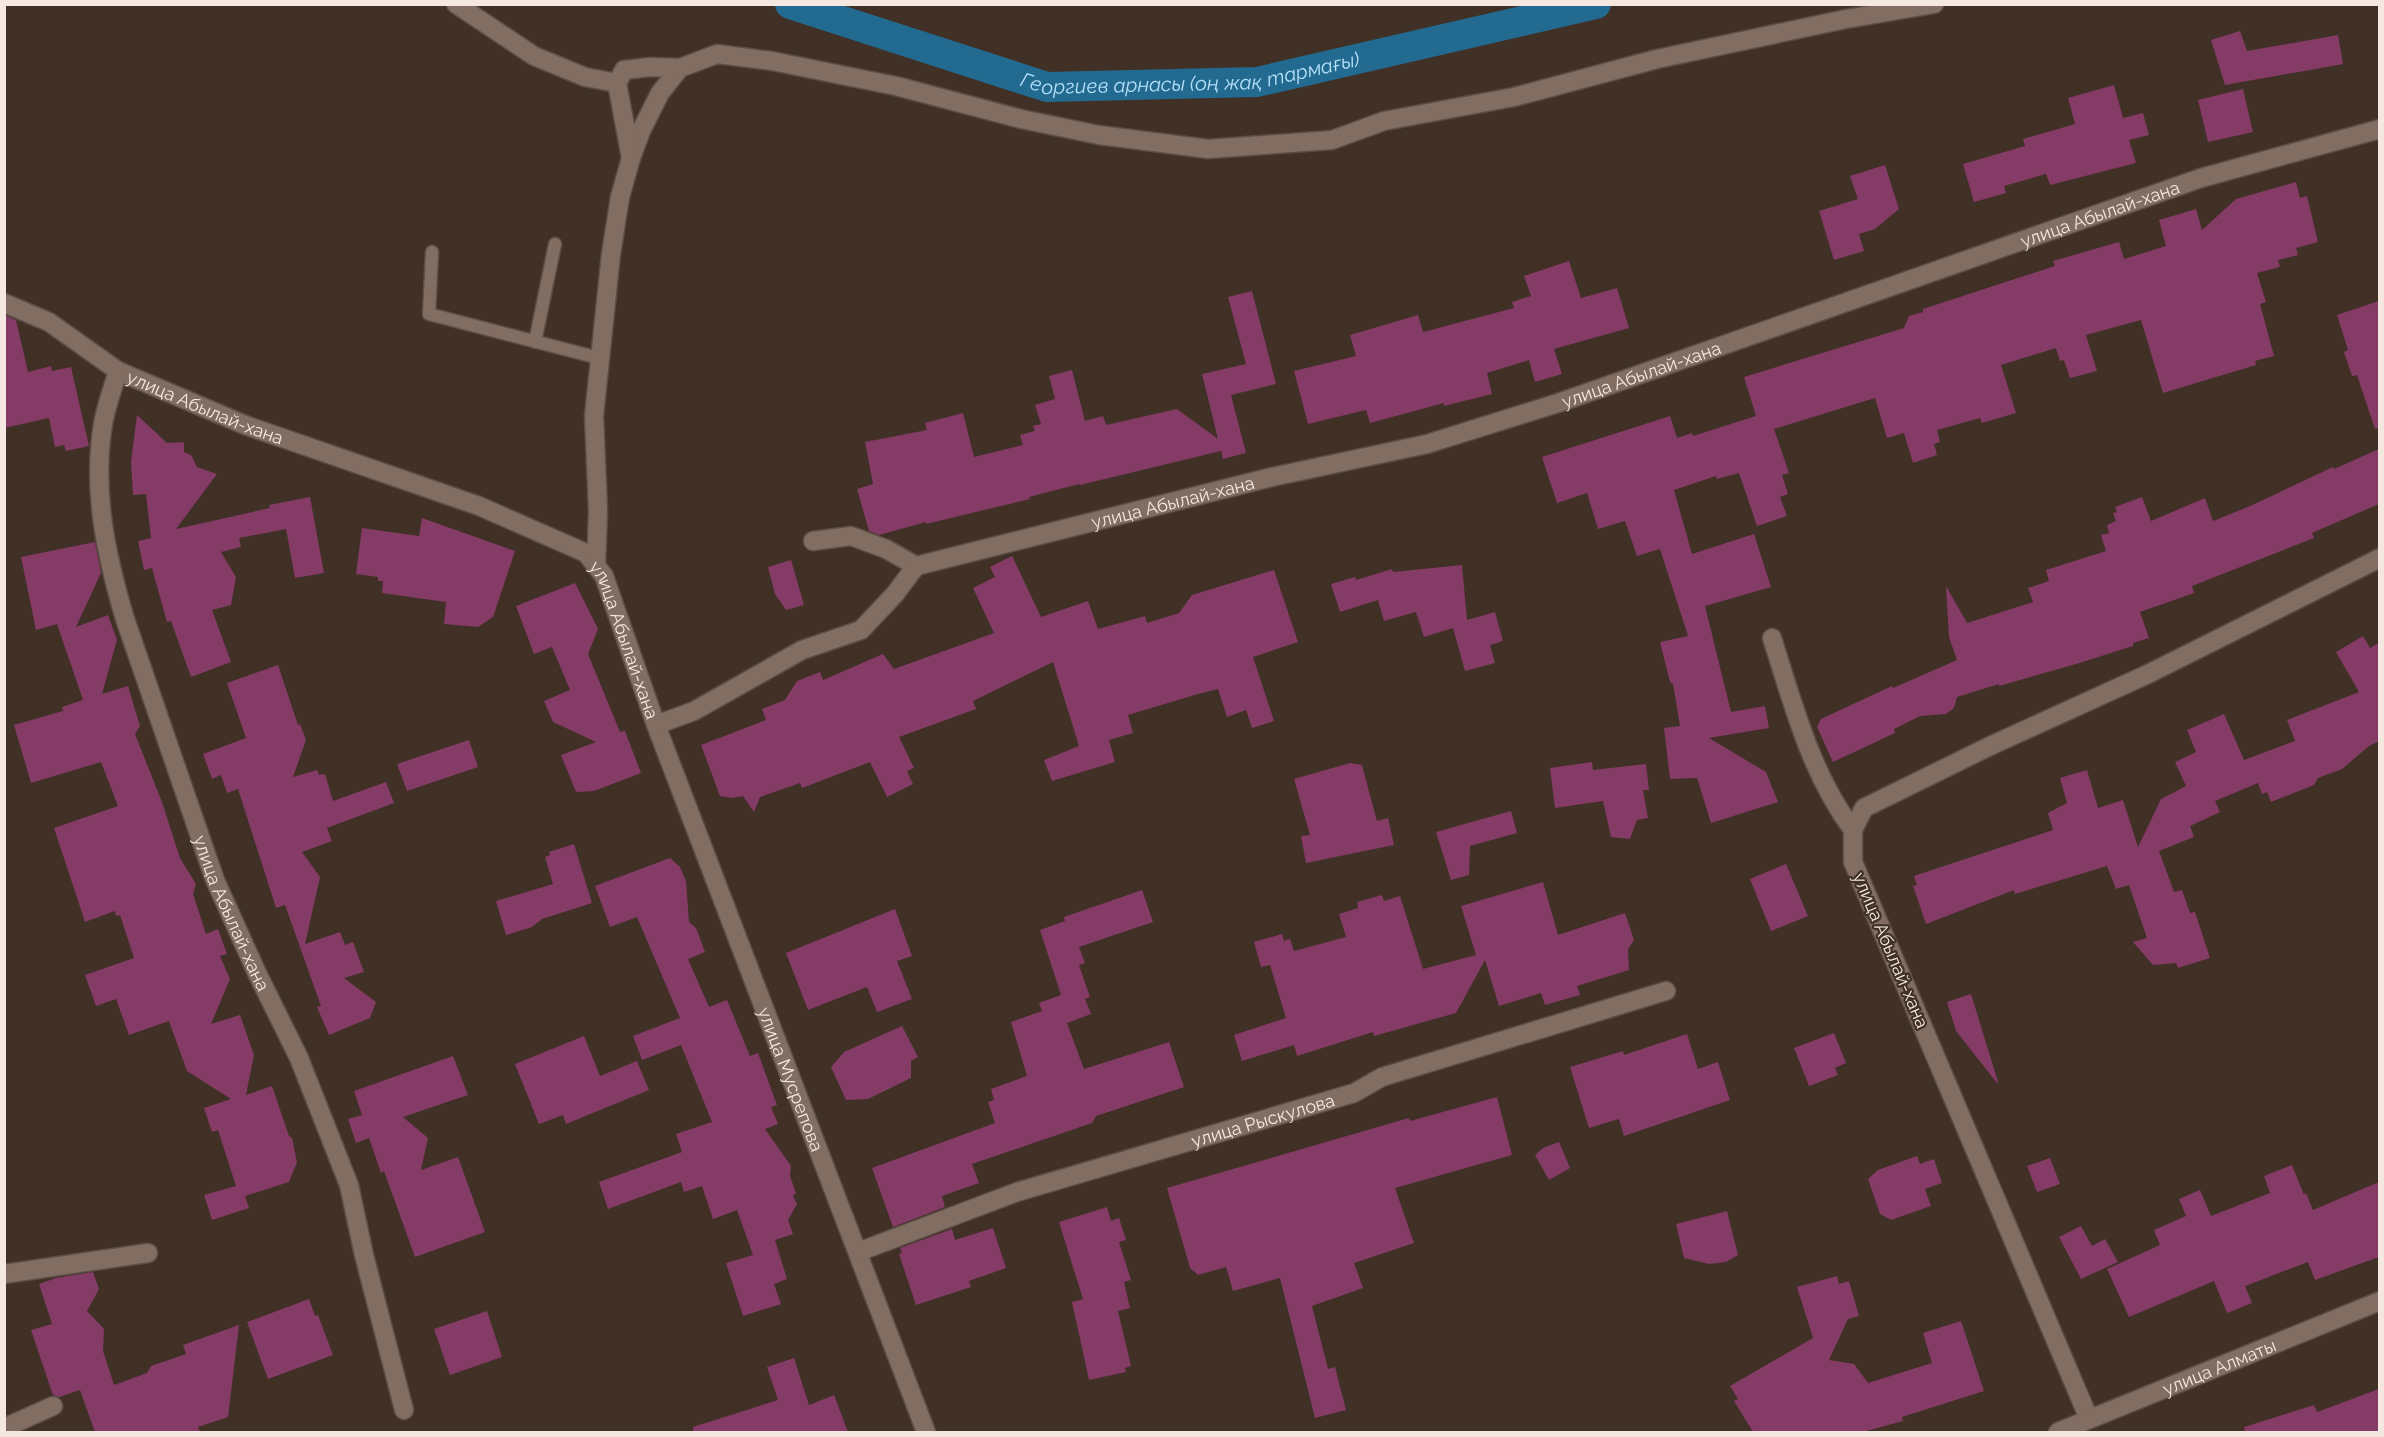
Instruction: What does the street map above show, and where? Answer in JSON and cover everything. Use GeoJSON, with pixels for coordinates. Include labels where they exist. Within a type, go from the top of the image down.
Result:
{"type":"FeatureCollection","features":[{"type":"Feature","properties":{"kind":"street"},"geometry":{"type":"LineString","coordinates":[[456,4],[534,56],[585,77],[617,82]]}},
{"type":"Feature","properties":{"kind":"street"},"geometry":{"type":"LineString","coordinates":[[631,158],[617,82],[624,70],[650,67],[680,68],[717,54],[772,61],[896,86],[1099,135],[1208,149],[1332,140],[1384,121],[1514,97],[1657,59],[1845,19],[1934,4]]}},
{"type":"Feature","properties":{"kind":"street"},"geometry":{"type":"LineString","coordinates":[[596,565],[598,511],[594,416],[599,358],[620,197],[641,131],[660,93],[680,68]]}},
{"type":"Feature","properties":{"kind":"street","name":"улица Абылай-хана"},"geometry":{"type":"LineString","coordinates":[[4,303],[49,322],[118,371],[245,425],[479,506],[586,553],[604,576],[656,725],[694,711],[802,650],[861,630],[895,594],[916,566],[1272,477],[1427,444],[1569,399],[2201,178],[2379,129]]}},
{"type":"Feature","properties":{"kind":"street","name":"улица Абылай-хана"},"geometry":{"type":"LineString","coordinates":[[118,371],[103,424],[98,481],[103,530],[113,577],[125,619],[215,880],[299,1058],[349,1185],[364,1255],[404,1410]]}},
{"type":"Feature","properties":{"kind":"street"},"geometry":{"type":"LineString","coordinates":[[813,540],[851,536],[886,549],[916,566]]}},
{"type":"Feature","properties":{"kind":"street"},"geometry":{"type":"LineString","coordinates":[[1772,638],[1802,731],[1834,805],[1853,830],[1864,808],[1990,746],[2148,674],[2379,558]]}},
{"type":"Feature","properties":{"kind":"street","name":"улица Мусрепова"},"geometry":{"type":"LineString","coordinates":[[656,725],[858,1252],[923,1432]]}},
{"type":"Feature","properties":{"kind":"street","name":"улица Абылай-хана"},"geometry":{"type":"LineString","coordinates":[[1853,830],[1853,862],[2089,1419]]}},
{"type":"Feature","properties":{"kind":"street","name":"улица Рыскулова"},"geometry":{"type":"LineString","coordinates":[[858,1252],[1017,1192],[1354,1093],[1382,1077],[1666,991]]}},
{"type":"Feature","properties":{"kind":"street"},"geometry":{"type":"LineString","coordinates":[[4,1274],[148,1253]]}},
{"type":"Feature","properties":{"kind":"street","name":"улица Алматы"},"geometry":{"type":"LineString","coordinates":[[2058,1432],[2379,1301]]}},
{"type":"Feature","properties":{"kind":"street"},"geometry":{"type":"LineString","coordinates":[[4,1428],[53,1406]]}},
{"type":"Feature","properties":{"kind":"lane"},"geometry":{"type":"LineString","coordinates":[[535,342],[555,244]]}},
{"type":"Feature","properties":{"kind":"lane"},"geometry":{"type":"LineString","coordinates":[[432,252],[429,314],[599,358]]}},
{"type":"Feature","properties":{"kind":"building"},"geometry":{"type":"Polygon","coordinates":[[[2240,31],[2247,51],[2338,35],[2343,64],[2225,85],[2211,40],[2240,31]]]}},
{"type":"Feature","properties":{"kind":"building"},"geometry":{"type":"Polygon","coordinates":[[[2114,85],[2123,118],[2143,113],[2149,135],[2129,140],[2136,163],[2050,185],[2046,174],[2004,186],[2006,193],[1974,202],[1963,164],[2025,146],[2023,139],[2075,124],[2068,98],[2114,85]]]}},
{"type":"Feature","properties":{"kind":"building"},"geometry":{"type":"Polygon","coordinates":[[[2243,89],[2253,132],[2208,142],[2198,100],[2243,89]]]}},
{"type":"Feature","properties":{"kind":"building"},"geometry":{"type":"Polygon","coordinates":[[[1885,165],[1899,209],[1875,229],[1859,234],[1864,251],[1834,260],[1819,211],[1858,199],[1850,176],[1885,165]]]}},
{"type":"Feature","properties":{"kind":"building"},"geometry":{"type":"Polygon","coordinates":[[[2296,182],[2300,198],[2307,196],[2318,242],[2296,248],[2298,255],[2278,260],[2280,267],[2257,273],[2266,302],[2260,304],[2274,356],[2255,361],[2256,365],[2163,393],[2141,320],[2086,335],[2097,371],[2070,378],[2064,360],[2060,361],[2056,348],[2001,365],[2016,413],[1982,423],[1980,418],[1937,430],[1940,442],[1934,444],[1937,455],[1913,463],[1904,433],[1887,438],[1875,398],[1774,429],[1789,473],[1782,475],[1788,494],[1780,497],[1787,516],[1757,526],[1739,473],[1717,479],[1716,476],[1674,490],[1692,554],[1754,534],[1771,587],[1705,606],[1731,712],[1765,706],[1769,728],[1709,738],[1766,772],[1778,802],[1711,823],[1697,778],[1670,779],[1664,728],[1680,726],[1673,684],[1670,682],[1660,642],[1688,636],[1660,549],[1637,556],[1625,521],[1598,529],[1587,493],[1557,503],[1542,457],[1670,416],[1677,438],[1692,433],[1693,436],[1756,416],[1744,377],[1904,328],[1909,316],[1923,312],[1923,309],[2055,266],[2053,261],[2119,242],[2124,259],[2166,246],[2159,220],[2196,209],[2202,230],[2236,199],[2296,182]]]}},
{"type":"Feature","properties":{"kind":"building"},"geometry":{"type":"Polygon","coordinates":[[[1569,261],[1581,298],[1617,288],[1629,328],[1554,349],[1562,374],[1535,382],[1529,360],[1487,373],[1492,394],[1444,406],[1444,403],[1370,423],[1366,410],[1308,424],[1294,371],[1356,356],[1350,335],[1418,315],[1423,332],[1514,308],[1512,302],[1531,296],[1524,276],[1569,261]]]}},
{"type":"Feature","properties":{"kind":"building"},"geometry":{"type":"Polygon","coordinates":[[[1252,291],[1276,384],[1231,395],[1246,453],[1223,459],[1221,451],[1079,484],[1029,497],[1030,499],[879,535],[869,531],[857,489],[873,484],[865,442],[927,430],[925,423],[963,413],[974,457],[1023,445],[1020,435],[1035,431],[1033,426],[1041,424],[1035,405],[1055,399],[1049,376],[1072,370],[1085,421],[1103,416],[1106,425],[1177,409],[1218,439],[1202,374],[1246,364],[1228,297],[1252,291]]]}},
{"type":"Feature","properties":{"kind":"building"},"geometry":{"type":"Polygon","coordinates":[[[2379,301],[2379,428],[2375,429],[2357,375],[2352,376],[2344,352],[2348,350],[2337,315],[2379,301]]]}},
{"type":"Feature","properties":{"kind":"building"},"geometry":{"type":"Polygon","coordinates":[[[4,315],[16,320],[28,372],[51,366],[52,371],[71,367],[89,446],[66,451],[64,445],[55,447],[49,418],[4,428],[4,315]]]}},
{"type":"Feature","properties":{"kind":"building"},"geometry":{"type":"Polygon","coordinates":[[[137,415],[167,443],[184,442],[184,452],[191,455],[197,467],[217,474],[176,529],[310,497],[324,573],[295,578],[286,529],[239,538],[241,547],[221,552],[236,577],[231,605],[212,610],[231,662],[191,677],[171,621],[167,622],[152,568],[144,570],[138,541],[151,538],[146,494],[133,495],[131,462],[137,415]]]}},
{"type":"Feature","properties":{"kind":"building"},"geometry":{"type":"Polygon","coordinates":[[[2379,449],[2379,504],[2312,533],[2314,538],[2192,586],[2194,593],[2140,612],[2149,638],[2133,643],[2133,646],[2076,664],[1957,697],[1954,708],[1946,714],[1920,716],[1894,729],[1895,733],[1833,762],[1817,727],[1821,719],[1892,686],[1893,688],[1957,660],[1949,637],[1946,586],[1967,623],[2033,602],[2028,588],[2049,581],[2046,570],[2106,551],[2101,535],[2109,533],[2107,525],[2116,521],[2113,513],[2117,512],[2115,507],[2142,497],[2151,521],[2205,498],[2213,521],[2379,449]]]}},
{"type":"Feature","properties":{"kind":"building"},"geometry":{"type":"Polygon","coordinates":[[[422,518],[515,551],[493,617],[478,627],[444,624],[446,602],[382,593],[383,581],[378,581],[378,577],[356,574],[362,528],[419,536],[422,518]]]}},
{"type":"Feature","properties":{"kind":"building"},"geometry":{"type":"Polygon","coordinates":[[[95,542],[101,573],[76,627],[108,615],[117,640],[102,694],[128,686],[140,726],[135,734],[162,802],[180,858],[196,884],[193,894],[206,934],[218,929],[227,954],[220,956],[230,979],[211,1024],[240,1015],[254,1055],[246,1095],[272,1086],[289,1136],[292,1138],[297,1162],[289,1182],[245,1196],[249,1208],[212,1220],[204,1195],[236,1186],[218,1130],[212,1132],[204,1108],[231,1099],[187,1071],[169,1021],[129,1035],[116,999],[96,1006],[85,975],[134,958],[120,915],[116,916],[115,911],[85,922],[54,828],[118,806],[101,762],[31,783],[14,725],[63,711],[62,707],[83,700],[57,624],[36,630],[21,557],[95,542]]]}},
{"type":"Feature","properties":{"kind":"building"},"geometry":{"type":"Polygon","coordinates":[[[1012,556],[1041,617],[1088,601],[1098,629],[1145,616],[1147,623],[1179,613],[1192,595],[1274,570],[1298,642],[1253,657],[1274,721],[1252,728],[1246,710],[1227,717],[1218,689],[1198,694],[1128,715],[1133,733],[1109,740],[1115,762],[1052,781],[1044,760],[1079,746],[1053,662],[973,701],[976,709],[899,737],[914,768],[907,771],[913,784],[887,797],[870,762],[802,788],[800,783],[760,797],[754,812],[743,796],[732,798],[720,796],[701,745],[766,720],[762,709],[785,700],[797,681],[820,672],[823,680],[883,654],[894,669],[994,633],[973,588],[995,577],[990,567],[1012,556]]]}},
{"type":"Feature","properties":{"kind":"building"},"geometry":{"type":"Polygon","coordinates":[[[791,560],[804,605],[786,610],[775,594],[768,567],[791,560]]]}},
{"type":"Feature","properties":{"kind":"building"},"geometry":{"type":"Polygon","coordinates":[[[1462,565],[1467,620],[1495,612],[1503,641],[1490,645],[1495,663],[1465,671],[1453,628],[1424,637],[1416,612],[1384,621],[1378,600],[1340,612],[1331,584],[1355,577],[1356,580],[1392,569],[1393,572],[1462,565]]]}},
{"type":"Feature","properties":{"kind":"building"},"geometry":{"type":"Polygon","coordinates":[[[575,583],[598,629],[588,654],[620,732],[625,731],[641,773],[594,791],[576,792],[561,755],[596,742],[553,722],[544,701],[570,690],[552,647],[534,654],[516,606],[575,583]]]}},
{"type":"Feature","properties":{"kind":"building"},"geometry":{"type":"Polygon","coordinates":[[[2363,636],[2370,648],[2379,643],[2379,741],[2369,746],[2342,769],[2318,778],[2314,785],[2271,802],[2267,792],[2262,794],[2258,783],[2215,801],[2220,812],[2190,826],[2194,837],[2159,851],[2174,892],[2182,890],[2190,913],[2195,912],[2210,958],[2178,968],[2176,963],[2153,965],[2133,942],[2147,938],[2129,885],[2116,889],[2107,866],[2015,894],[2014,890],[1926,924],[1913,886],[1917,885],[1914,876],[2053,830],[2048,813],[2067,803],[2060,778],[2087,770],[2098,808],[2123,800],[2138,847],[2161,799],[2186,786],[2175,762],[2196,752],[2187,730],[2224,714],[2244,760],[2295,741],[2287,720],[2359,692],[2336,652],[2363,636]]]}},
{"type":"Feature","properties":{"kind":"building"},"geometry":{"type":"Polygon","coordinates":[[[278,665],[298,725],[300,724],[306,740],[293,777],[317,770],[319,775],[325,774],[333,801],[386,782],[394,803],[327,828],[332,841],[302,852],[320,877],[305,944],[340,932],[345,945],[353,942],[364,972],[344,978],[376,1002],[370,1018],[329,1035],[317,1007],[321,1006],[285,905],[276,908],[238,789],[227,793],[221,775],[212,779],[203,754],[246,738],[227,683],[278,665]]]}},
{"type":"Feature","properties":{"kind":"building"},"geometry":{"type":"Polygon","coordinates":[[[469,740],[478,767],[407,791],[397,764],[469,740]]]}},
{"type":"Feature","properties":{"kind":"building"},"geometry":{"type":"Polygon","coordinates":[[[1592,762],[1593,770],[1646,764],[1649,790],[1643,790],[1648,818],[1637,820],[1630,839],[1611,837],[1603,801],[1555,808],[1550,768],[1592,762]]]}},
{"type":"Feature","properties":{"kind":"building"},"geometry":{"type":"Polygon","coordinates":[[[1350,763],[1362,765],[1377,821],[1388,818],[1394,845],[1306,863],[1301,836],[1310,835],[1294,779],[1350,763]]]}},
{"type":"Feature","properties":{"kind":"building"},"geometry":{"type":"Polygon","coordinates":[[[1511,811],[1517,833],[1470,846],[1469,875],[1451,880],[1436,832],[1511,811]]]}},
{"type":"Feature","properties":{"kind":"building"},"geometry":{"type":"Polygon","coordinates":[[[574,844],[592,903],[542,919],[532,927],[506,935],[496,901],[553,884],[545,857],[550,855],[549,852],[574,844]]]}},
{"type":"Feature","properties":{"kind":"building"},"geometry":{"type":"Polygon","coordinates":[[[670,858],[680,867],[686,881],[689,922],[696,928],[705,952],[688,959],[709,1007],[727,1000],[750,1056],[758,1053],[777,1105],[771,1107],[778,1124],[765,1129],[791,1166],[790,1176],[796,1193],[793,1196],[797,1204],[788,1220],[793,1234],[775,1240],[787,1279],[774,1284],[781,1304],[743,1316],[726,1263],[753,1255],[737,1210],[713,1219],[702,1186],[684,1192],[681,1182],[608,1209],[599,1182],[682,1152],[676,1134],[712,1122],[681,1045],[642,1060],[633,1036],[680,1018],[637,917],[610,927],[595,886],[670,858]]]}},
{"type":"Feature","properties":{"kind":"building"},"geometry":{"type":"Polygon","coordinates":[[[1786,864],[1808,916],[1771,931],[1750,879],[1786,864]]]}},
{"type":"Feature","properties":{"kind":"building"},"geometry":{"type":"Polygon","coordinates":[[[1543,882],[1558,935],[1625,913],[1634,940],[1628,949],[1629,970],[1577,986],[1580,995],[1545,1005],[1541,993],[1499,1006],[1485,960],[1456,1013],[1374,1036],[1373,1032],[1297,1056],[1294,1045],[1242,1061],[1234,1035],[1286,1018],[1270,965],[1261,967],[1254,942],[1282,934],[1284,941],[1290,939],[1294,951],[1346,937],[1339,914],[1358,908],[1357,902],[1382,895],[1384,901],[1400,896],[1423,969],[1476,955],[1461,906],[1543,882]]]}},
{"type":"Feature","properties":{"kind":"building"},"geometry":{"type":"Polygon","coordinates":[[[1142,890],[1153,922],[1079,947],[1085,963],[1079,965],[1090,997],[1085,999],[1091,1014],[1067,1023],[1084,1069],[1169,1042],[1184,1087],[1096,1116],[1092,1123],[972,1164],[979,1183],[942,1196],[945,1207],[893,1227],[872,1168],[995,1123],[988,1102],[994,1100],[991,1089],[1027,1076],[1011,1022],[1042,1011],[1039,1003],[1061,995],[1040,930],[1065,921],[1064,917],[1142,890]]]}},
{"type":"Feature","properties":{"kind":"building"},"geometry":{"type":"Polygon","coordinates":[[[895,909],[912,956],[897,961],[912,999],[877,1012],[867,987],[808,1010],[786,953],[895,909]]]}},
{"type":"Feature","properties":{"kind":"building"},"geometry":{"type":"Polygon","coordinates":[[[1971,994],[1997,1083],[1956,1031],[1947,1002],[1971,994]]]}},
{"type":"Feature","properties":{"kind":"building"},"geometry":{"type":"Polygon","coordinates":[[[902,1026],[918,1057],[911,1061],[911,1078],[868,1099],[846,1100],[831,1067],[844,1052],[902,1026]]]}},
{"type":"Feature","properties":{"kind":"building"},"geometry":{"type":"Polygon","coordinates":[[[1834,1033],[1846,1063],[1835,1068],[1838,1075],[1809,1086],[1794,1048],[1834,1033]]]}},
{"type":"Feature","properties":{"kind":"building"},"geometry":{"type":"Polygon","coordinates":[[[1687,1034],[1698,1069],[1718,1062],[1730,1100],[1624,1136],[1619,1119],[1589,1128],[1570,1067],[1623,1051],[1624,1055],[1687,1034]]]}},
{"type":"Feature","properties":{"kind":"building"},"geometry":{"type":"Polygon","coordinates":[[[584,1036],[600,1076],[637,1061],[649,1090],[566,1124],[563,1115],[539,1124],[515,1064],[584,1036]]]}},
{"type":"Feature","properties":{"kind":"building"},"geometry":{"type":"Polygon","coordinates":[[[453,1056],[468,1095],[403,1117],[428,1138],[421,1170],[458,1157],[485,1232],[415,1257],[384,1171],[381,1173],[369,1138],[356,1143],[348,1119],[362,1115],[354,1091],[453,1056]]]}},
{"type":"Feature","properties":{"kind":"building"},"geometry":{"type":"Polygon","coordinates":[[[1497,1097],[1512,1155],[1395,1188],[1414,1243],[1354,1263],[1363,1288],[1312,1306],[1328,1369],[1335,1367],[1346,1410],[1315,1418],[1280,1278],[1233,1291],[1226,1267],[1198,1275],[1190,1268],[1167,1188],[1409,1118],[1410,1121],[1497,1097]]]}},
{"type":"Feature","properties":{"kind":"building"},"geometry":{"type":"Polygon","coordinates":[[[1559,1142],[1570,1168],[1549,1180],[1535,1155],[1543,1148],[1559,1142]]]}},
{"type":"Feature","properties":{"kind":"building"},"geometry":{"type":"Polygon","coordinates":[[[1917,1156],[1920,1164],[1934,1159],[1942,1183],[1925,1189],[1931,1206],[1891,1220],[1880,1214],[1868,1179],[1878,1170],[1917,1156]]]}},
{"type":"Feature","properties":{"kind":"building"},"geometry":{"type":"Polygon","coordinates":[[[2050,1158],[2060,1184],[2037,1192],[2027,1166],[2050,1158]]]}},
{"type":"Feature","properties":{"kind":"building"},"geometry":{"type":"Polygon","coordinates":[[[2292,1165],[2304,1195],[2306,1193],[2313,1210],[2379,1182],[2379,1257],[2315,1280],[2308,1262],[2245,1286],[2252,1303],[2227,1313],[2214,1281],[2129,1317],[2107,1269],[2160,1245],[2154,1230],[2186,1216],[2179,1199],[2200,1190],[2211,1216],[2270,1193],[2264,1176],[2292,1165]]]}},
{"type":"Feature","properties":{"kind":"building"},"geometry":{"type":"Polygon","coordinates":[[[1107,1207],[1111,1221],[1119,1218],[1126,1240],[1119,1242],[1131,1280],[1124,1282],[1130,1308],[1118,1311],[1131,1366],[1125,1368],[1126,1372],[1089,1380],[1072,1302],[1083,1299],[1059,1222],[1107,1207]]]}},
{"type":"Feature","properties":{"kind":"building"},"geometry":{"type":"Polygon","coordinates":[[[1727,1211],[1738,1255],[1726,1262],[1709,1264],[1684,1258],[1676,1224],[1727,1211]]]}},
{"type":"Feature","properties":{"kind":"building"},"geometry":{"type":"Polygon","coordinates":[[[2081,1226],[2092,1246],[2105,1239],[2118,1262],[2081,1279],[2059,1237],[2081,1226]]]}},
{"type":"Feature","properties":{"kind":"building"},"geometry":{"type":"Polygon","coordinates":[[[993,1228],[1006,1268],[969,1281],[971,1287],[916,1305],[899,1254],[902,1253],[900,1248],[952,1229],[955,1240],[993,1228]]]}},
{"type":"Feature","properties":{"kind":"building"},"geometry":{"type":"Polygon","coordinates":[[[93,1272],[99,1289],[87,1311],[104,1329],[103,1351],[114,1385],[147,1373],[151,1366],[186,1354],[183,1345],[239,1325],[228,1417],[198,1427],[200,1432],[95,1432],[80,1390],[59,1397],[53,1395],[31,1330],[52,1324],[39,1284],[56,1278],[93,1272]]]}},
{"type":"Feature","properties":{"kind":"building"},"geometry":{"type":"Polygon","coordinates":[[[1837,1276],[1839,1284],[1849,1281],[1859,1316],[1848,1319],[1829,1360],[1854,1364],[1868,1383],[1932,1363],[1923,1333],[1961,1321],[1984,1391],[1902,1417],[1903,1421],[1863,1432],[1753,1432],[1734,1401],[1738,1399],[1730,1386],[1813,1338],[1797,1287],[1837,1276]]]}},
{"type":"Feature","properties":{"kind":"building"},"geometry":{"type":"Polygon","coordinates":[[[309,1299],[315,1316],[318,1315],[333,1355],[268,1379],[247,1322],[309,1299]]]}},
{"type":"Feature","properties":{"kind":"building"},"geometry":{"type":"Polygon","coordinates":[[[487,1311],[502,1357],[450,1375],[434,1329],[487,1311]]]}},
{"type":"Feature","properties":{"kind":"building"},"geometry":{"type":"Polygon","coordinates":[[[794,1358],[809,1405],[834,1395],[848,1432],[693,1432],[693,1427],[778,1400],[767,1367],[794,1358]]]}},
{"type":"Feature","properties":{"kind":"building"},"geometry":{"type":"Polygon","coordinates":[[[2379,1389],[2379,1432],[2245,1432],[2244,1427],[2314,1405],[2317,1412],[2379,1389]]]}},
{"type":"Feature","properties":{"kind":"waterway","name":"Георгиев арнасы (оң жақ тармағы)"},"geometry":{"type":"LineString","coordinates":[[790,4],[1047,87],[1257,82],[1596,4]]}}]}
